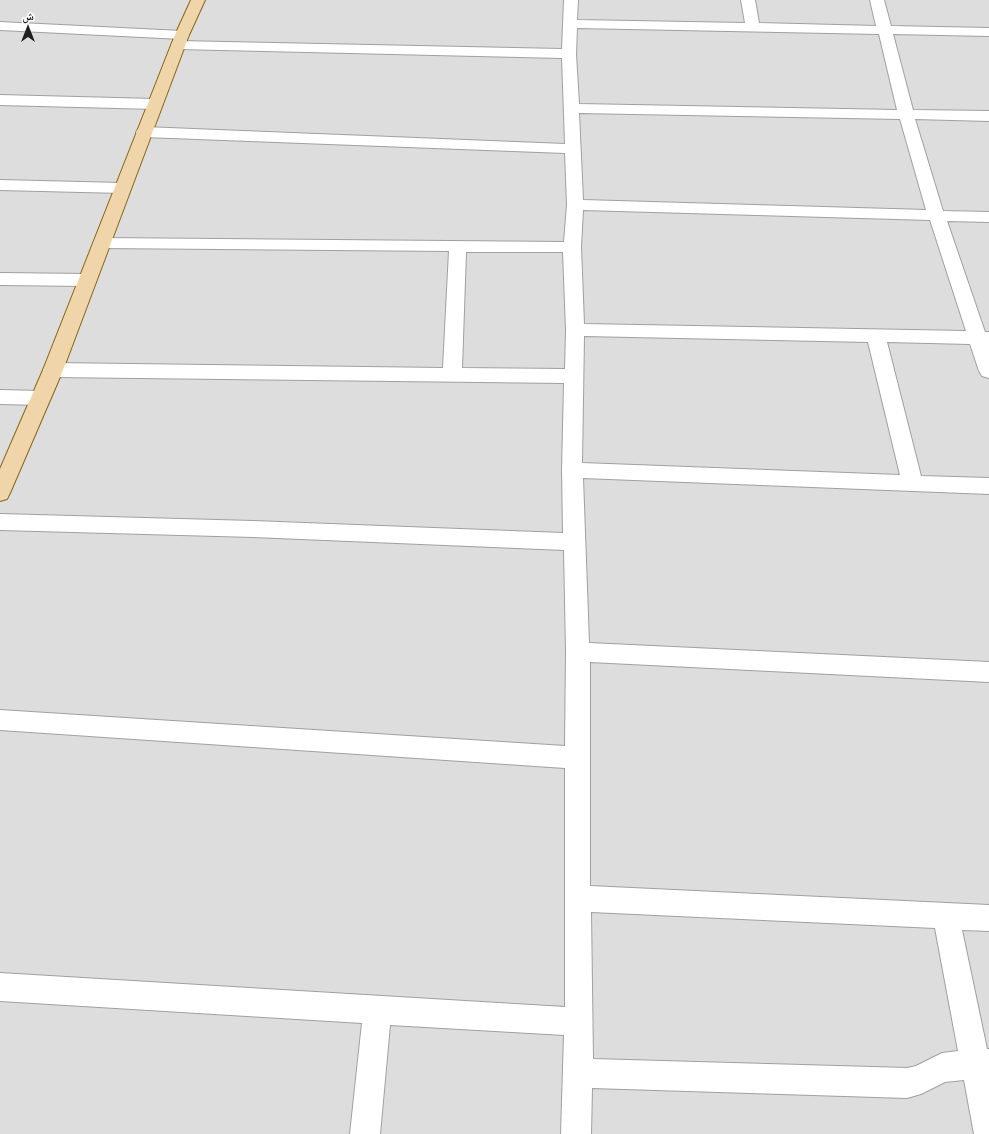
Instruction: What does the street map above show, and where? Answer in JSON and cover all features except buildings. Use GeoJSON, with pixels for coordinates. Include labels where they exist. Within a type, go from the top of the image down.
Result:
{"type":"FeatureCollection","features":[{"type":"Feature","properties":{"kind":"main road"},"geometry":{"type":"LineString","coordinates":[[0,493],[53,370],[86,280],[102,243],[180,40],[198,0]]}},
{"type":"Feature","properties":{"kind":"street"},"geometry":{"type":"LineString","coordinates":[[571,0],[569,54],[570,108],[575,206],[572,247],[575,330],[572,470],[578,652],[577,898],[579,1022],[576,1134]]}},
{"type":"Feature","properties":{"kind":"street"},"geometry":{"type":"LineString","coordinates":[[748,0],[753,27]]}},
{"type":"Feature","properties":{"kind":"street"},"geometry":{"type":"LineString","coordinates":[[877,0],[906,114],[937,217],[984,338],[989,371]]}},
{"type":"Feature","properties":{"kind":"street"},"geometry":{"type":"LineString","coordinates":[[570,24],[989,32]]}},
{"type":"Feature","properties":{"kind":"street"},"geometry":{"type":"LineString","coordinates":[[0,26],[180,40],[569,54]]}},
{"type":"Feature","properties":{"kind":"street"},"geometry":{"type":"LineString","coordinates":[[0,100],[155,104]]}},
{"type":"Feature","properties":{"kind":"street"},"geometry":{"type":"LineString","coordinates":[[570,108],[989,116]]}},
{"type":"Feature","properties":{"kind":"street"},"geometry":{"type":"LineString","coordinates":[[144,132],[573,149]]}},
{"type":"Feature","properties":{"kind":"street"},"geometry":{"type":"LineString","coordinates":[[0,185],[122,188]]}},
{"type":"Feature","properties":{"kind":"street"},"geometry":{"type":"LineString","coordinates":[[575,206],[989,218]]}},
{"type":"Feature","properties":{"kind":"street"},"geometry":{"type":"LineString","coordinates":[[102,243],[572,247]]}},
{"type":"Feature","properties":{"kind":"street"},"geometry":{"type":"LineString","coordinates":[[452,375],[458,246]]}},
{"type":"Feature","properties":{"kind":"street"},"geometry":{"type":"LineString","coordinates":[[0,279],[86,280]]}},
{"type":"Feature","properties":{"kind":"street"},"geometry":{"type":"LineString","coordinates":[[575,330],[984,338]]}},
{"type":"Feature","properties":{"kind":"street"},"geometry":{"type":"LineString","coordinates":[[876,336],[912,482]]}},
{"type":"Feature","properties":{"kind":"street"},"geometry":{"type":"LineString","coordinates":[[53,370],[575,376]]}},
{"type":"Feature","properties":{"kind":"street"},"geometry":{"type":"LineString","coordinates":[[0,397],[40,398]]}},
{"type":"Feature","properties":{"kind":"street"},"geometry":{"type":"LineString","coordinates":[[572,470],[989,486]]}},
{"type":"Feature","properties":{"kind":"street"},"geometry":{"type":"LineString","coordinates":[[0,522],[252,529],[574,542]]}},
{"type":"Feature","properties":{"kind":"street"},"geometry":{"type":"LineString","coordinates":[[578,652],[989,672]]}},
{"type":"Feature","properties":{"kind":"street"},"geometry":{"type":"LineString","coordinates":[[0,720],[577,758]]}},
{"type":"Feature","properties":{"kind":"street"},"geometry":{"type":"LineString","coordinates":[[577,898],[989,918]]}},
{"type":"Feature","properties":{"kind":"street"},"geometry":{"type":"LineString","coordinates":[[946,916],[982,1064],[989,1133]]}},
{"type":"Feature","properties":{"kind":"street"},"geometry":{"type":"LineString","coordinates":[[0,987],[377,1011],[579,1022]]}},
{"type":"Feature","properties":{"kind":"street"},"geometry":{"type":"LineString","coordinates":[[365,1134],[377,1011]]}},
{"type":"Feature","properties":{"kind":"street"},"geometry":{"type":"LineString","coordinates":[[577,1073],[907,1083],[921,1079],[942,1068],[982,1064]]}},
{"type":"Feature","properties":{"kind":"shaded area"},"geometry":{"type":"Polygon","coordinates":[[[0,0],[989,0],[989,1134],[0,1134],[0,0]]]}}]}
